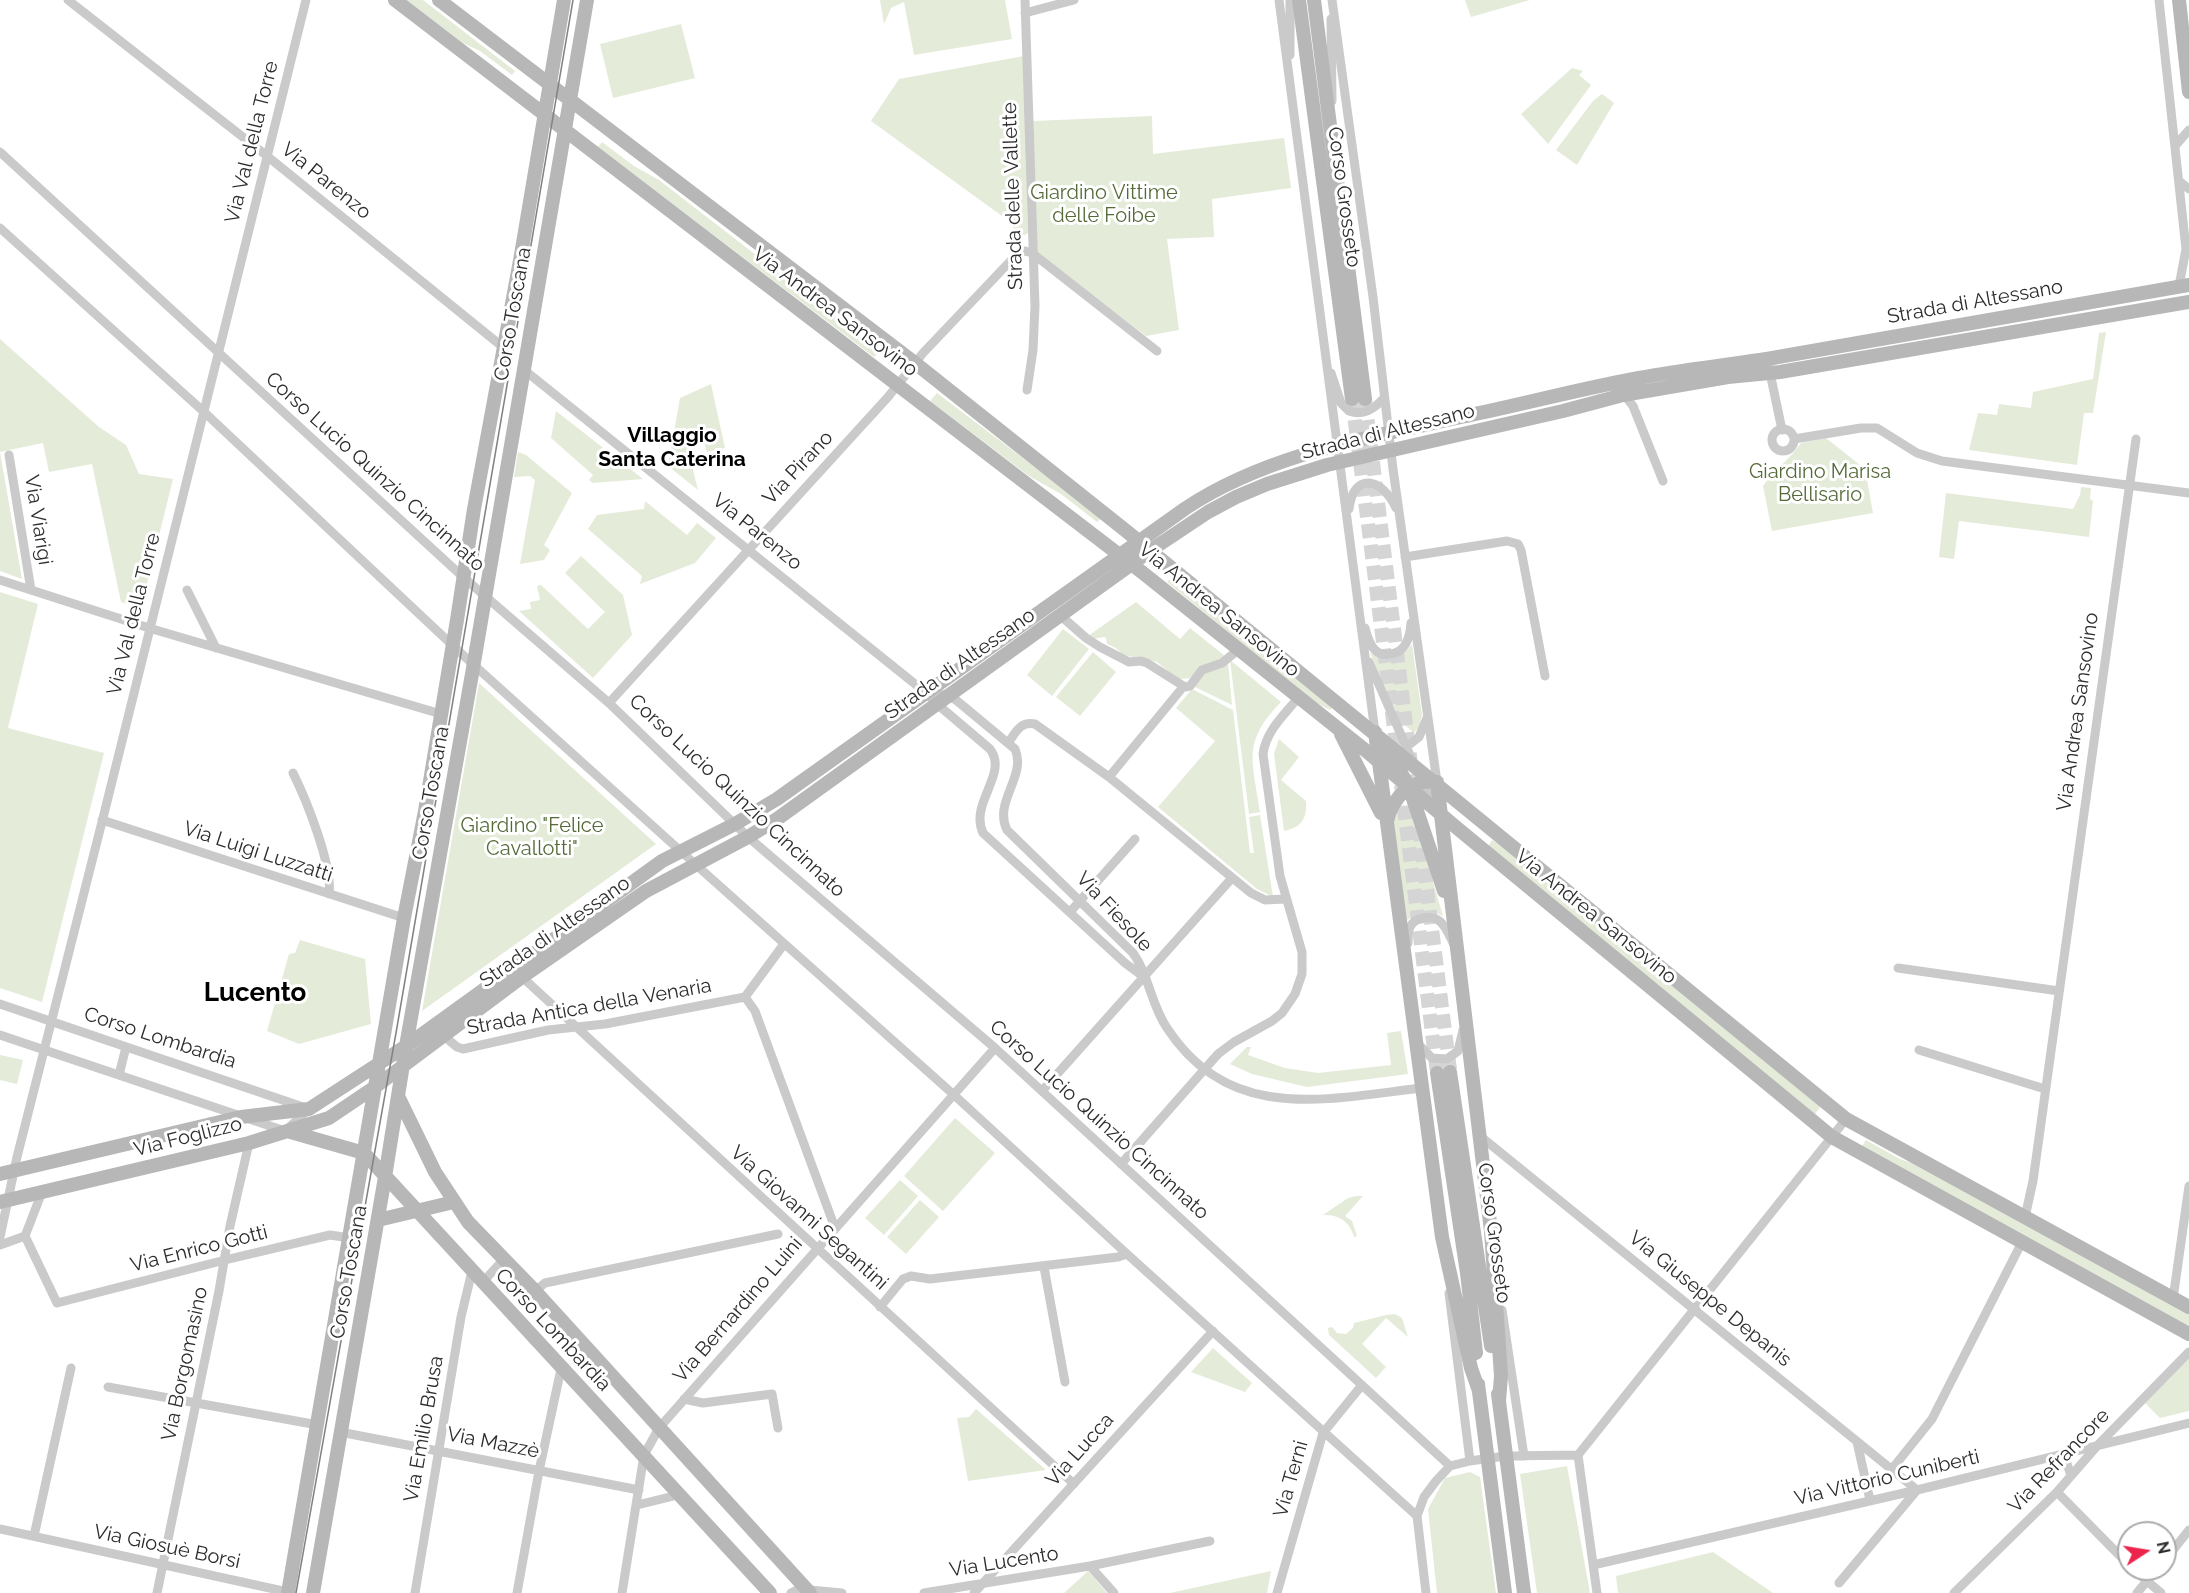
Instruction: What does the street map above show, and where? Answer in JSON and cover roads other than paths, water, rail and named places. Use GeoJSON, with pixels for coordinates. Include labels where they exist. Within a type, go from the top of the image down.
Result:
{"type":"FeatureCollection","features":[{"type":"Feature","properties":{"kind":"street","name":"Via Parenzo"},"geometry":{"type":"LineString","coordinates":[[68,0],[267,156],[504,348]]}},
{"type":"Feature","properties":{"kind":"street","name":"Via Val della Torre"},"geometry":{"type":"LineString","coordinates":[[0,1237],[7,1173],[52,1022],[306,0]]}},
{"type":"Feature","properties":{"kind":"street","name":"Via Andrea Sansovino"},"geometry":{"type":"LineString","coordinates":[[395,0],[1132,564],[1379,762],[1832,1137],[2189,1334]]}},
{"type":"Feature","properties":{"kind":"street","name":"Via Andrea Sansovino"},"geometry":{"type":"LineString","coordinates":[[439,0],[915,363],[1139,540],[1414,764],[1430,782],[1846,1119],[2189,1307]]}},
{"type":"Feature","properties":{"kind":"street","name":"Corso Toscana"},"geometry":{"type":"LineString","coordinates":[[290,1593],[404,918],[453,645],[474,509],[564,0]]}},
{"type":"Feature","properties":{"kind":"street","name":"Corso Toscana"},"geometry":{"type":"LineString","coordinates":[[313,1593],[587,0]]}},
{"type":"Feature","properties":{"kind":"street","name":"Strada delle Vallette"},"geometry":{"type":"LineString","coordinates":[[1024,0],[1034,330],[1027,390]]}},
{"type":"Feature","properties":{"kind":"street"},"geometry":{"type":"LineString","coordinates":[[1025,13],[1074,0]]}},
{"type":"Feature","properties":{"kind":"street","name":"Corso Grosseto"},"geometry":{"type":"LineString","coordinates":[[1279,0],[1470,1461]]}},
{"type":"Feature","properties":{"kind":"street","name":"Corso Grosseto"},"geometry":{"type":"LineString","coordinates":[[1289,75],[1290,0]]}},
{"type":"Feature","properties":{"kind":"street","name":"Corso Grosseto"},"geometry":{"type":"LineString","coordinates":[[1299,0],[1358,399],[1331,127],[1314,0]]}},
{"type":"Feature","properties":{"kind":"street","name":"Corso Grosseto"},"geometry":{"type":"LineString","coordinates":[[1331,127],[1332,0]]}},
{"type":"Feature","properties":{"kind":"street","name":"Corso Grosseto"},"geometry":{"type":"LineString","coordinates":[[1332,0],[1365,239],[1390,450],[1428,716],[1430,782],[1441,815],[1491,1231],[1524,1456]]}},
{"type":"Feature","properties":{"kind":"street"},"geometry":{"type":"LineString","coordinates":[[2159,0],[2186,249],[2184,286]]}},
{"type":"Feature","properties":{"kind":"street"},"geometry":{"type":"LineString","coordinates":[[2169,84],[2189,85],[2179,0]]}},
{"type":"Feature","properties":{"kind":"street"},"geometry":{"type":"LineString","coordinates":[[2175,146],[2189,130]]}},
{"type":"Feature","properties":{"kind":"street","name":"Corso Lucio Quinzio Cincinnato"},"geometry":{"type":"LineString","coordinates":[[0,152],[463,577],[609,703],[748,837],[1042,1091],[1450,1466]]}},
{"type":"Feature","properties":{"kind":"street"},"geometry":{"type":"LineString","coordinates":[[2179,181],[2189,189]]}},
{"type":"Feature","properties":{"kind":"street"},"geometry":{"type":"LineString","coordinates":[[0,228],[203,411],[453,645],[953,1094],[1126,1254],[1417,1516]]}},
{"type":"Feature","properties":{"kind":"street","name":"Via Pirano"},"geometry":{"type":"LineString","coordinates":[[609,703],[898,385],[915,363],[1017,254],[1025,250],[1032,253]]}},
{"type":"Feature","properties":{"kind":"street"},"geometry":{"type":"LineString","coordinates":[[1032,253],[1157,351]]}},
{"type":"Feature","properties":{"kind":"street","name":"Strada di Altessano"},"geometry":{"type":"LineString","coordinates":[[1769,366],[2184,286]]}},
{"type":"Feature","properties":{"kind":"street","name":"Strada di Altessano"},"geometry":{"type":"LineString","coordinates":[[379,1064],[662,861],[735,824],[784,794],[1190,505],[1255,471],[1293,457],[1388,434],[1620,389],[1715,365],[1769,366],[2189,302]]}},
{"type":"Feature","properties":{"kind":"street","name":"Corso Grosseto"},"geometry":{"type":"LineString","coordinates":[[1325,356],[1340,400],[1346,410],[1355,413],[1365,412],[1384,398]]}},
{"type":"Feature","properties":{"kind":"street"},"geometry":{"type":"LineString","coordinates":[[1769,366],[1782,430]]}},
{"type":"Feature","properties":{"kind":"street","name":"Via Parenzo"},"geometry":{"type":"LineString","coordinates":[[523,369],[926,692],[937,704]]}},
{"type":"Feature","properties":{"kind":"street"},"geometry":{"type":"LineString","coordinates":[[1620,389],[1634,406],[1663,481]]}},
{"type":"Feature","properties":{"kind":"street","name":"Strada di Altessano"},"geometry":{"type":"LineString","coordinates":[[375,1087],[522,977],[646,891],[748,837],[777,819],[1151,550],[1236,497],[1275,481],[1339,462],[1563,411],[1620,389]]}},
{"type":"Feature","properties":{"kind":"street"},"geometry":{"type":"LineString","coordinates":[[1794,439],[1861,428],[1877,428],[1922,456],[1942,461],[2189,493]]}},
{"type":"Feature","properties":{"kind":"street"},"geometry":{"type":"LineString","coordinates":[[1782,430],[1788,431],[1794,439],[1788,450],[1781,451],[1775,448],[1772,442],[1774,435],[1782,430]]}},
{"type":"Feature","properties":{"kind":"street","name":"Via Andrea Sansovino"},"geometry":{"type":"LineString","coordinates":[[2025,1217],[2046,1089],[2136,439]]}},
{"type":"Feature","properties":{"kind":"street","name":"Via Viarigi"},"geometry":{"type":"LineString","coordinates":[[9,455],[31,590]]}},
{"type":"Feature","properties":{"kind":"street","name":"Corso Grosseto"},"geometry":{"type":"LineString","coordinates":[[1347,522],[1352,495],[1358,486],[1365,484],[1374,484],[1384,488],[1400,516]]}},
{"type":"Feature","properties":{"kind":"street"},"geometry":{"type":"LineString","coordinates":[[1405,557],[1510,540],[1518,544],[1545,676]]}},
{"type":"Feature","properties":{"kind":"street","name":"Corso Toscana"},"geometry":{"type":"LineString","coordinates":[[0,580],[149,628],[441,714]]}},
{"type":"Feature","properties":{"kind":"street"},"geometry":{"type":"LineString","coordinates":[[188,590],[216,648]]}},
{"type":"Feature","properties":{"kind":"street","name":"Corso Grosseto"},"geometry":{"type":"LineString","coordinates":[[1360,614],[1372,647],[1379,653],[1388,654],[1399,651],[1406,645],[1412,609]]}},
{"type":"Feature","properties":{"kind":"street"},"geometry":{"type":"LineString","coordinates":[[1061,616],[1095,644],[1129,662],[1147,663],[1183,687],[1190,686],[1202,670],[1222,663],[1238,650]]}},
{"type":"Feature","properties":{"kind":"street","name":"Corso Grosseto"},"geometry":{"type":"LineString","coordinates":[[1363,649],[1399,752]]}},
{"type":"Feature","properties":{"kind":"street"},"geometry":{"type":"LineString","coordinates":[[1109,777],[1183,687]]}},
{"type":"Feature","properties":{"kind":"street"},"geometry":{"type":"LineString","coordinates":[[926,692],[949,696],[1008,743],[1022,725],[1035,724],[1109,777],[1232,878],[1262,899],[1285,899]]}},
{"type":"Feature","properties":{"kind":"street"},"geometry":{"type":"LineString","coordinates":[[1121,1164],[1226,1048],[1282,1013],[1297,991],[1302,974],[1303,957],[1280,876],[1263,754],[1265,742],[1271,730],[1298,698]]}},
{"type":"Feature","properties":{"kind":"street","name":"Via Fiesole"},"geometry":{"type":"LineString","coordinates":[[937,704],[990,749],[994,755],[995,769],[979,816],[983,833],[1125,963],[1145,978]]}},
{"type":"Feature","properties":{"kind":"street"},"geometry":{"type":"LineString","coordinates":[[1379,762],[1399,752],[1419,737],[1428,716]]}},
{"type":"Feature","properties":{"kind":"street"},"geometry":{"type":"LineString","coordinates":[[1338,729],[1386,823]]}},
{"type":"Feature","properties":{"kind":"street","name":"Via Fiesole"},"geometry":{"type":"LineString","coordinates":[[1008,743],[1016,752],[1018,763],[1004,810],[1006,828],[1131,951],[1140,964],[1145,978]]}},
{"type":"Feature","properties":{"kind":"street"},"geometry":{"type":"LineString","coordinates":[[1399,752],[1455,925]]}},
{"type":"Feature","properties":{"kind":"street"},"geometry":{"type":"LineString","coordinates":[[293,773],[310,808],[330,879],[329,894]]}},
{"type":"Feature","properties":{"kind":"street"},"geometry":{"type":"LineString","coordinates":[[1386,823],[1392,807],[1409,787],[1430,782]]}},
{"type":"Feature","properties":{"kind":"street","name":"Via Luigi Luzzatti"},"geometry":{"type":"LineString","coordinates":[[102,820],[404,918]]}},
{"type":"Feature","properties":{"kind":"street"},"geometry":{"type":"LineString","coordinates":[[1070,912],[1135,839]]}},
{"type":"Feature","properties":{"kind":"street"},"geometry":{"type":"LineString","coordinates":[[1042,1091],[1232,878]]}},
{"type":"Feature","properties":{"kind":"street","name":"Corso Grosseto"},"geometry":{"type":"LineString","coordinates":[[1406,966],[1409,927],[1413,921],[1422,918],[1438,920],[1458,952]]}},
{"type":"Feature","properties":{"kind":"street"},"geometry":{"type":"LineString","coordinates":[[784,944],[745,997],[755,1011],[835,1228]]}},
{"type":"Feature","properties":{"kind":"street"},"geometry":{"type":"LineString","coordinates":[[1898,968],[2059,991]]}},
{"type":"Feature","properties":{"kind":"street","name":"Via Giovanni Segantini"},"geometry":{"type":"LineString","coordinates":[[522,977],[573,1027],[1074,1484]]}},
{"type":"Feature","properties":{"kind":"street"},"geometry":{"type":"LineString","coordinates":[[1145,978],[1152,1001],[1165,1026],[1178,1043],[1205,1070],[1221,1082],[1236,1088],[1295,1100],[1334,1099],[1422,1088]]}},
{"type":"Feature","properties":{"kind":"street","name":"Strada Antica della Venaria"},"geometry":{"type":"LineString","coordinates":[[444,1036],[463,1049],[548,1030],[605,1024],[745,997]]}},
{"type":"Feature","properties":{"kind":"street","name":"Corso Lombardia"},"geometry":{"type":"LineString","coordinates":[[0,1004],[309,1108]]}},
{"type":"Feature","properties":{"kind":"street"},"geometry":{"type":"LineString","coordinates":[[412,1011],[436,1023]]}},
{"type":"Feature","properties":{"kind":"street","name":"Corso Grosseto"},"geometry":{"type":"LineString","coordinates":[[1416,1041],[1432,1058],[1443,1060],[1451,1058],[1459,1048],[1466,1016]]}},
{"type":"Feature","properties":{"kind":"street"},"geometry":{"type":"LineString","coordinates":[[0,1035],[241,1117],[364,1153]]}},
{"type":"Feature","properties":{"kind":"street"},"geometry":{"type":"LineString","coordinates":[[119,1075],[126,1047]]}},
{"type":"Feature","properties":{"kind":"street","name":"Via Bernardino Luini"},"geometry":{"type":"LineString","coordinates":[[622,1593],[644,1455],[659,1428],[994,1048]]}},
{"type":"Feature","properties":{"kind":"street"},"geometry":{"type":"LineString","coordinates":[[1919,1050],[2046,1089]]}},
{"type":"Feature","properties":{"kind":"street","name":"Corso Lombardia"},"geometry":{"type":"LineString","coordinates":[[379,1064],[398,1096],[435,1172],[468,1222],[535,1291],[809,1591]]}},
{"type":"Feature","properties":{"kind":"street","name":"Via Foglizzo"},"geometry":{"type":"LineString","coordinates":[[7,1173],[241,1117],[309,1108],[379,1064]]}},
{"type":"Feature","properties":{"kind":"street","name":"Corso Grosseto"},"geometry":{"type":"LineString","coordinates":[[1505,1593],[1479,1391],[1444,1072],[1499,1401],[1524,1593]]}},
{"type":"Feature","properties":{"kind":"street","name":"Via Foglizzo"},"geometry":{"type":"LineString","coordinates":[[4,1201],[249,1143],[328,1118],[375,1087]]}},
{"type":"Feature","properties":{"kind":"street","name":"Via Foglizzo"},"geometry":{"type":"LineString","coordinates":[[207,1125],[208,1106]]}},
{"type":"Feature","properties":{"kind":"street"},"geometry":{"type":"LineString","coordinates":[[285,1131],[309,1108]]}},
{"type":"Feature","properties":{"kind":"street"},"geometry":{"type":"LineString","coordinates":[[1597,1593],[1578,1455],[1846,1119]]}},
{"type":"Feature","properties":{"kind":"street","name":"Via Giuseppe Depanis"},"geometry":{"type":"LineString","coordinates":[[1480,1136],[1917,1490]]}},
{"type":"Feature","properties":{"kind":"street","name":"Via Borgomasino"},"geometry":{"type":"LineString","coordinates":[[157,1593],[225,1260],[232,1215],[249,1143]]}},
{"type":"Feature","properties":{"kind":"street","name":"Corso Lombardia"},"geometry":{"type":"LineString","coordinates":[[364,1153],[770,1593]]}},
{"type":"Feature","properties":{"kind":"street"},"geometry":{"type":"LineString","coordinates":[[2174,1299],[2189,1186]]}},
{"type":"Feature","properties":{"kind":"street"},"geometry":{"type":"LineString","coordinates":[[0,1245],[25,1236],[42,1192]]}},
{"type":"Feature","properties":{"kind":"street"},"geometry":{"type":"LineString","coordinates":[[378,1220],[454,1202]]}},
{"type":"Feature","properties":{"kind":"street","name":"Corso Grosseto"},"geometry":{"type":"LineString","coordinates":[[1491,1231],[1501,1376],[1499,1401]]}},
{"type":"Feature","properties":{"kind":"street","name":"Corso Lombardia"},"geometry":{"type":"LineString","coordinates":[[535,1291],[545,1283],[778,1234]]}},
{"type":"Feature","properties":{"kind":"street","name":"Via Enrico Gotti"},"geometry":{"type":"LineString","coordinates":[[25,1236],[57,1303],[330,1235],[350,1238]]}},
{"type":"Feature","properties":{"kind":"street","name":"Corso Grosseto"},"geometry":{"type":"LineString","coordinates":[[1442,1237],[1471,1368],[1479,1391]]}},
{"type":"Feature","properties":{"kind":"street"},"geometry":{"type":"LineString","coordinates":[[1892,1469],[1932,1419],[2022,1242]]}},
{"type":"Feature","properties":{"kind":"street"},"geometry":{"type":"LineString","coordinates":[[880,1307],[903,1279],[911,1276],[930,1279],[1044,1267],[1126,1254]]}},
{"type":"Feature","properties":{"kind":"street"},"geometry":{"type":"LineString","coordinates":[[482,1283],[504,1259]]}},
{"type":"Feature","properties":{"kind":"street"},"geometry":{"type":"LineString","coordinates":[[1044,1267],[1065,1382]]}},
{"type":"Feature","properties":{"kind":"street","name":"Via Emilio Brusa"},"geometry":{"type":"LineString","coordinates":[[415,1593],[461,1317],[472,1272]]}},
{"type":"Feature","properties":{"kind":"street","name":"Via Lucca"},"geometry":{"type":"LineString","coordinates":[[974,1593],[1213,1331]]}},
{"type":"Feature","properties":{"kind":"street","name":"Via Refrancore"},"geometry":{"type":"LineString","coordinates":[[1954,1593],[2057,1492],[2097,1446],[2189,1352]]}},
{"type":"Feature","properties":{"kind":"street"},"geometry":{"type":"LineString","coordinates":[[34,1536],[71,1368]]}},
{"type":"Feature","properties":{"kind":"street"},"geometry":{"type":"LineString","coordinates":[[517,1593],[539,1471],[561,1369]]}},
{"type":"Feature","properties":{"kind":"street","name":"Via Terni"},"geometry":{"type":"LineString","coordinates":[[1277,1593],[1323,1433],[1362,1385]]}},
{"type":"Feature","properties":{"kind":"street"},"geometry":{"type":"LineString","coordinates":[[108,1387],[318,1425]]}},
{"type":"Feature","properties":{"kind":"street"},"geometry":{"type":"LineString","coordinates":[[684,1399],[703,1403],[772,1394],[778,1428]]}},
{"type":"Feature","properties":{"kind":"street","name":"Via Vittorio Cuniberti"},"geometry":{"type":"LineString","coordinates":[[1593,1565],[1917,1490],[2189,1423]]}},
{"type":"Feature","properties":{"kind":"street","name":"Via Mazzè"},"geometry":{"type":"LineString","coordinates":[[340,1432],[639,1490]]}},
{"type":"Feature","properties":{"kind":"street"},"geometry":{"type":"LineString","coordinates":[[1857,1442],[1870,1500]]}},
{"type":"Feature","properties":{"kind":"street"},"geometry":{"type":"LineString","coordinates":[[2064,1454],[2071,1476]]}},
{"type":"Feature","properties":{"kind":"street"},"geometry":{"type":"LineString","coordinates":[[1426,1593],[1417,1516],[1424,1497],[1450,1466],[1505,1456],[1578,1455]]}},
{"type":"Feature","properties":{"kind":"street"},"geometry":{"type":"LineString","coordinates":[[1839,1583],[1917,1490]]}},
{"type":"Feature","properties":{"kind":"street"},"geometry":{"type":"LineString","coordinates":[[2057,1492],[2117,1553]]}},
{"type":"Feature","properties":{"kind":"street"},"geometry":{"type":"LineString","coordinates":[[637,1505],[678,1495]]}},
{"type":"Feature","properties":{"kind":"street","name":"Via Giosuè Borsi"},"geometry":{"type":"LineString","coordinates":[[0,1529],[290,1593]]}},
{"type":"Feature","properties":{"kind":"street"},"geometry":{"type":"LineString","coordinates":[[2177,1546],[2188,1533]]}},
{"type":"Feature","properties":{"kind":"street","name":"Via Lucento"},"geometry":{"type":"LineString","coordinates":[[924,1593],[1090,1566],[1210,1541]]}},
{"type":"Feature","properties":{"kind":"street"},"geometry":{"type":"LineString","coordinates":[[1090,1566],[1114,1593]]}},
{"type":"Feature","properties":{"kind":"street"},"geometry":{"type":"LineString","coordinates":[[2137,1593],[2147,1581],[2161,1593]]}},
{"type":"Feature","properties":{"kind":"street"},"geometry":{"type":"LineString","coordinates":[[790,1593],[799,1589],[842,1593]]}},
{"type":"Feature","properties":{"kind":"tunnel"},"geometry":{"type":"LineString","coordinates":[[1352,399],[1398,760]]}},
{"type":"Feature","properties":{"kind":"tunnel"},"geometry":{"type":"LineString","coordinates":[[1365,399],[1415,796]]}},
{"type":"Feature","properties":{"kind":"tunnel"},"geometry":{"type":"LineString","coordinates":[[1401,785],[1437,1073]]}},
{"type":"Feature","properties":{"kind":"tunnel"},"geometry":{"type":"LineString","coordinates":[[1419,827],[1450,1070]]}},
{"type":"Feature","properties":{"kind":"tram line"},"geometry":{"type":"LineString","coordinates":[[296,1593],[396,1033],[573,0]]}},
{"type":"Feature","properties":{"kind":"district","name":"Villaggio Santa Caterina"},"geometry":{"type":"Point","coordinates":[672,448]}},
{"type":"Feature","properties":{"kind":"district","name":"Lucento"},"geometry":{"type":"Point","coordinates":[255,993]}},
{"type":"Feature","properties":{"kind":"park label","name":"Giardino Vittime delle Foibe"},"geometry":{"type":"Point","coordinates":[1104,204]}},
{"type":"Feature","properties":{"kind":"park label","name":"Giardino Marisa Bellisario"},"geometry":{"type":"Point","coordinates":[1820,484]}},
{"type":"Feature","properties":{"kind":"park label","name":"Giardino \"Felice Cavallotti\""},"geometry":{"type":"Point","coordinates":[532,838]}}]}
